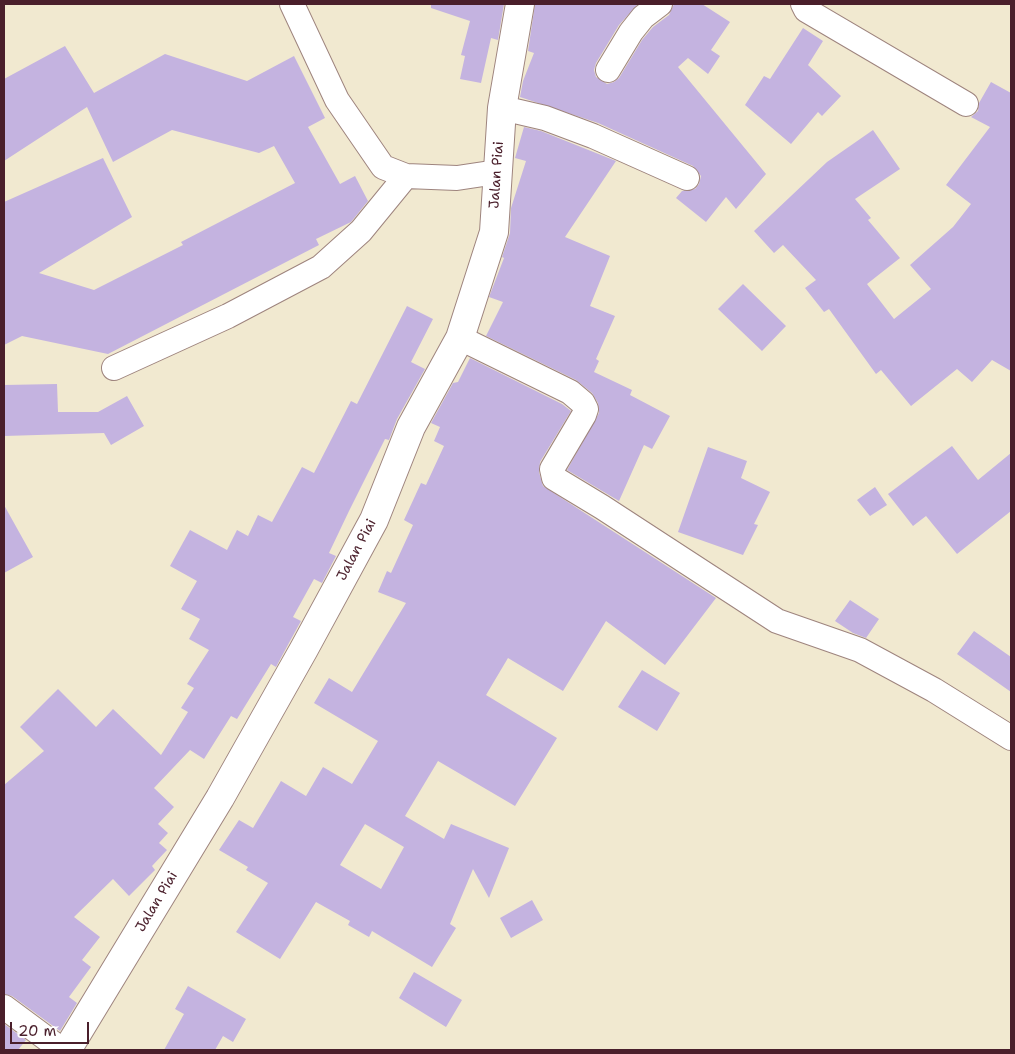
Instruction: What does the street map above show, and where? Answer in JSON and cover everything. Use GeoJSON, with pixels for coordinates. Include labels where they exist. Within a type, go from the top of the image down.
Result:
{"type":"FeatureCollection","features":[{"type":"Feature","properties":{"kind":"street"},"geometry":{"type":"LineString","coordinates":[[292,4],[337,100],[383,167],[406,176],[456,178],[497,172]]}},
{"type":"Feature","properties":{"kind":"street","name":"Jalan Piai"},"geometry":{"type":"LineString","coordinates":[[67,1050],[220,798],[304,650],[374,520],[411,427],[460,338],[494,232],[502,108],[520,4]]}},
{"type":"Feature","properties":{"kind":"street"},"geometry":{"type":"LineString","coordinates":[[608,70],[631,32],[647,13],[660,4]]}},
{"type":"Feature","properties":{"kind":"street"},"geometry":{"type":"LineString","coordinates":[[803,4],[806,10],[966,104]]}},
{"type":"Feature","properties":{"kind":"street"},"geometry":{"type":"LineString","coordinates":[[502,108],[554,121],[687,178]]}},
{"type":"Feature","properties":{"kind":"street"},"geometry":{"type":"LineString","coordinates":[[114,368],[228,316],[322,268],[361,231],[406,176]]}},
{"type":"Feature","properties":{"kind":"street"},"geometry":{"type":"LineString","coordinates":[[460,338],[570,392],[583,403],[586,409],[584,415],[552,469],[554,478],[778,621],[860,650],[934,690],[1011,738]]}},
{"type":"Feature","properties":{"kind":"street"},"geometry":{"type":"LineString","coordinates":[[4,1008],[62,1050]]}},
{"type":"Feature","properties":{"kind":"building"},"geometry":{"type":"Polygon","coordinates":[[[431,4],[504,4],[498,40],[491,38],[481,83],[460,79],[465,56],[461,55],[470,21],[431,8],[431,4]]]}},
{"type":"Feature","properties":{"kind":"building"},"geometry":{"type":"Polygon","coordinates":[[[535,4],[637,5],[619,25],[596,63],[594,70],[596,77],[607,84],[619,78],[642,40],[653,27],[669,15],[674,4],[702,4],[730,22],[711,50],[720,56],[708,74],[688,58],[678,67],[766,174],[736,209],[726,197],[706,222],[676,198],[682,191],[695,189],[699,184],[701,176],[693,166],[598,123],[520,97],[523,81],[534,53],[528,51],[535,4]]]}},
{"type":"Feature","properties":{"kind":"building"},"geometry":{"type":"Polygon","coordinates":[[[803,28],[823,41],[808,65],[841,96],[822,116],[818,112],[791,144],[745,105],[764,76],[770,79],[803,28]]]}},
{"type":"Feature","properties":{"kind":"building"},"geometry":{"type":"Polygon","coordinates":[[[65,46],[94,93],[165,54],[247,81],[294,56],[325,118],[308,127],[340,184],[355,176],[368,201],[351,222],[316,239],[319,245],[108,354],[22,336],[4,345],[4,202],[103,158],[132,217],[39,273],[94,290],[183,245],[181,242],[295,183],[274,146],[259,153],[172,130],[113,162],[87,107],[4,161],[4,79],[65,46]]]}},
{"type":"Feature","properties":{"kind":"building"},"geometry":{"type":"Polygon","coordinates":[[[991,82],[1011,93],[1011,371],[992,360],[972,382],[957,369],[911,406],[881,370],[876,374],[829,309],[824,312],[805,288],[816,280],[783,245],[774,253],[754,231],[827,162],[873,130],[900,169],[855,199],[871,218],[868,220],[900,258],[867,284],[894,319],[931,289],[910,265],[953,227],[971,204],[946,185],[990,127],[971,117],[978,111],[979,103],[991,82]]]}},
{"type":"Feature","properties":{"kind":"building"},"geometry":{"type":"Polygon","coordinates":[[[524,127],[541,131],[616,161],[565,237],[610,256],[590,306],[615,316],[596,359],[599,361],[594,372],[632,390],[630,395],[670,416],[652,449],[644,445],[619,501],[567,470],[599,413],[598,403],[592,393],[576,380],[486,336],[503,302],[489,297],[504,258],[502,257],[510,233],[511,208],[526,161],[515,158],[524,127]]]}},
{"type":"Feature","properties":{"kind":"building"},"geometry":{"type":"Polygon","coordinates":[[[743,284],[786,326],[762,351],[718,309],[743,284]]]}},
{"type":"Feature","properties":{"kind":"building"},"geometry":{"type":"Polygon","coordinates":[[[407,306],[433,319],[411,362],[425,369],[397,419],[389,440],[385,439],[329,553],[336,556],[322,583],[314,579],[293,617],[301,621],[276,667],[271,664],[237,719],[231,716],[204,759],[190,750],[154,788],[174,807],[158,824],[168,833],[159,843],[167,850],[152,866],[155,870],[129,896],[113,879],[74,917],[100,937],[82,960],[91,967],[69,997],[77,1003],[60,1031],[12,996],[4,994],[4,785],[44,751],[20,727],[58,689],[96,727],[113,709],[161,755],[188,712],[181,708],[194,688],[187,684],[209,650],[189,639],[200,619],[181,609],[197,581],[170,566],[190,530],[227,550],[237,530],[248,536],[258,515],[272,522],[302,467],[314,473],[351,401],[357,404],[407,306]]]}},
{"type":"Feature","properties":{"kind":"building"},"geometry":{"type":"Polygon","coordinates":[[[470,358],[562,404],[571,411],[540,462],[539,472],[543,486],[716,598],[665,665],[606,621],[563,691],[508,658],[486,695],[557,738],[515,806],[438,761],[405,816],[444,839],[451,824],[509,848],[489,898],[473,869],[450,924],[456,928],[432,967],[372,931],[369,937],[348,925],[350,921],[316,902],[280,959],[236,932],[268,883],[246,870],[248,867],[219,850],[239,820],[253,828],[281,781],[306,796],[323,767],[352,784],[378,741],[314,703],[329,678],[352,692],[406,603],[378,592],[387,571],[391,573],[413,525],[404,520],[421,483],[426,485],[444,446],[434,441],[440,427],[431,423],[453,383],[458,382],[470,358]],[[365,824],[340,865],[381,889],[404,847],[365,824]]]}},
{"type":"Feature","properties":{"kind":"building"},"geometry":{"type":"Polygon","coordinates":[[[57,384],[58,412],[98,412],[127,396],[144,426],[111,445],[104,433],[4,436],[4,385],[57,384]]]}},
{"type":"Feature","properties":{"kind":"building"},"geometry":{"type":"Polygon","coordinates":[[[952,446],[978,480],[1011,453],[1011,511],[957,554],[926,516],[913,526],[888,494],[952,446]]]}},
{"type":"Feature","properties":{"kind":"building"},"geometry":{"type":"Polygon","coordinates":[[[708,447],[747,461],[741,478],[770,492],[754,524],[758,525],[743,555],[678,532],[708,447]]]}},
{"type":"Feature","properties":{"kind":"building"},"geometry":{"type":"Polygon","coordinates":[[[875,487],[887,505],[870,516],[857,500],[875,487]]]}},
{"type":"Feature","properties":{"kind":"building"},"geometry":{"type":"Polygon","coordinates":[[[4,505],[33,557],[4,573],[4,505]]]}},
{"type":"Feature","properties":{"kind":"building"},"geometry":{"type":"Polygon","coordinates":[[[850,600],[879,619],[866,638],[853,633],[835,621],[850,600]]]}},
{"type":"Feature","properties":{"kind":"building"},"geometry":{"type":"Polygon","coordinates":[[[974,631],[1011,657],[1011,692],[957,654],[974,631]]]}},
{"type":"Feature","properties":{"kind":"building"},"geometry":{"type":"Polygon","coordinates":[[[642,670],[680,693],[657,731],[618,707],[642,670]]]}},
{"type":"Feature","properties":{"kind":"building"},"geometry":{"type":"Polygon","coordinates":[[[532,900],[543,920],[511,938],[500,918],[532,900]]]}},
{"type":"Feature","properties":{"kind":"building"},"geometry":{"type":"Polygon","coordinates":[[[414,972],[462,1000],[446,1027],[399,998],[414,972]]]}},
{"type":"Feature","properties":{"kind":"building"},"geometry":{"type":"Polygon","coordinates":[[[188,986],[246,1019],[233,1042],[223,1036],[215,1050],[164,1050],[184,1014],[175,1009],[188,986]]]}},
{"type":"Feature","properties":{"kind":"building"},"geometry":{"type":"Polygon","coordinates":[[[4,1024],[26,1040],[18,1050],[4,1050],[4,1024]]]}}]}
